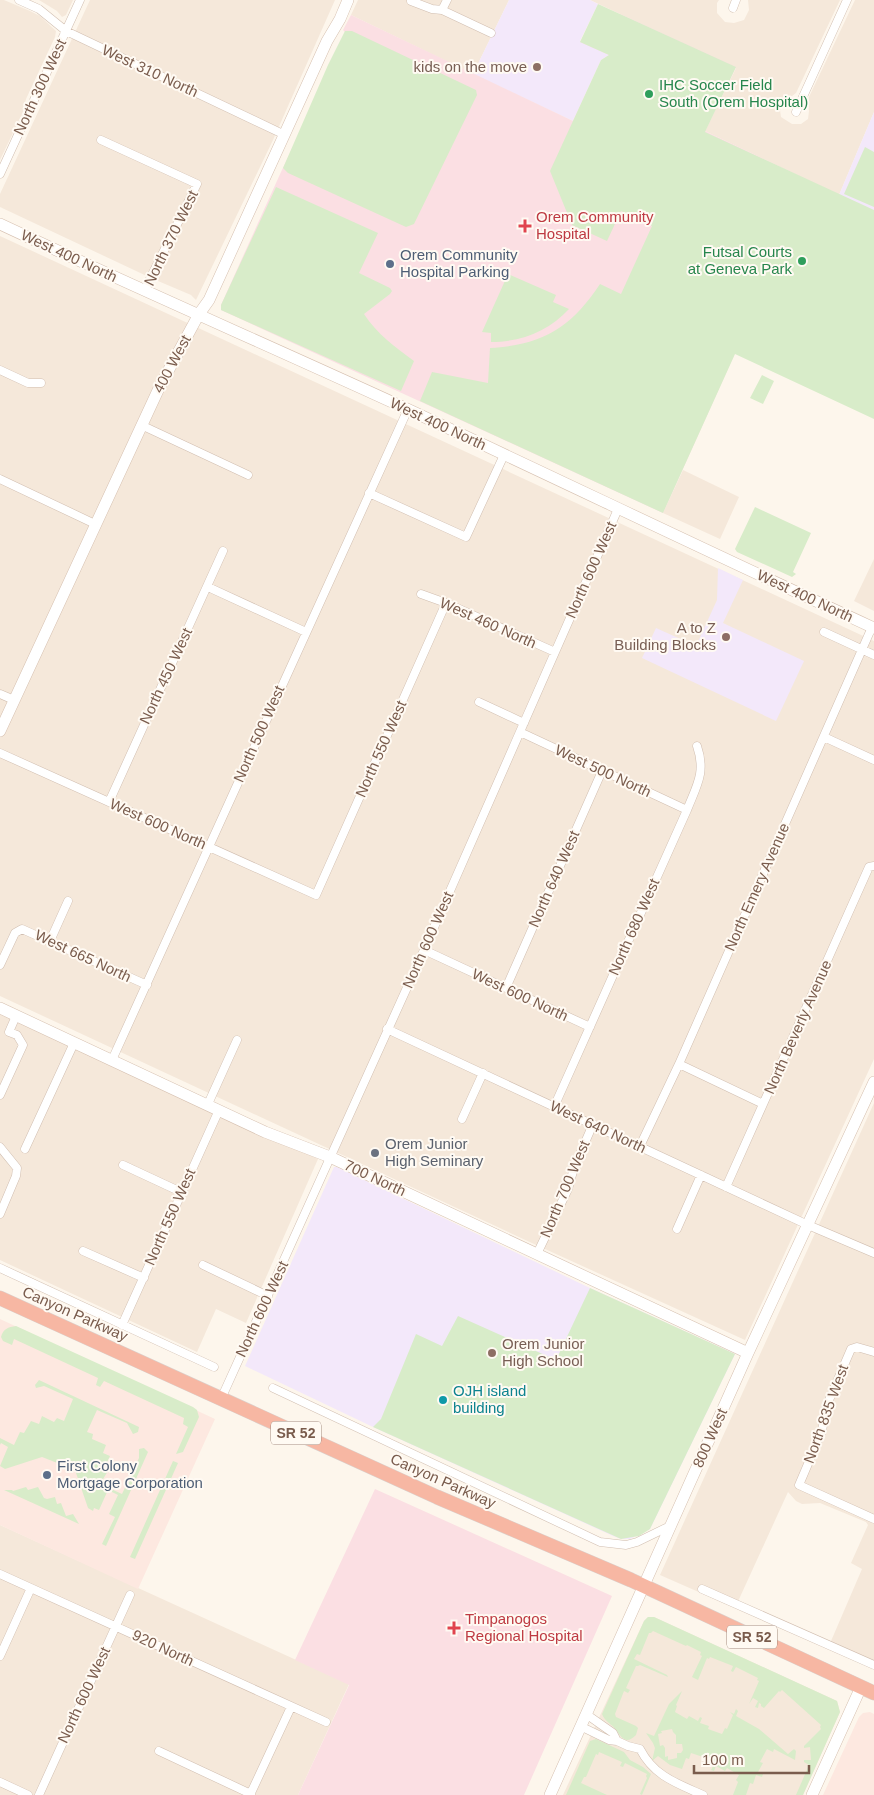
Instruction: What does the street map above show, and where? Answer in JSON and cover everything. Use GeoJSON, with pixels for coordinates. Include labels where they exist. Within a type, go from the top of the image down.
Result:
{"type":"FeatureCollection","features":[{"type":"Feature","properties":{"kind":"highway","name":"Canyon Parkway"},"geometry":{"type":"LineString","coordinates":[[0,1298],[438,1497],[644,1586],[874,1693]]}},
{"type":"Feature","properties":{"kind":"main road","name":"400 West"},"geometry":{"type":"LineString","coordinates":[[0,731],[160,386],[199,314],[210,300],[327,41],[340,19],[348,0]]}},
{"type":"Feature","properties":{"kind":"main road","name":"West 400 North"},"geometry":{"type":"LineString","coordinates":[[0,224],[144,291],[408,409],[873,628]]}},
{"type":"Feature","properties":{"kind":"main road","name":"700 North"},"geometry":{"type":"LineString","coordinates":[[0,1008],[265,1132],[330,1157],[748,1353]]}},
{"type":"Feature","properties":{"kind":"main road","name":"800 West"},"geometry":{"type":"LineString","coordinates":[[550,1795],[748,1353],[874,1082]]}},
{"type":"Feature","properties":{"kind":"main road"},"geometry":{"type":"LineString","coordinates":[[812,1795],[861,1687]]}},
{"type":"Feature","properties":{"kind":"street","name":"West 310 North"},"geometry":{"type":"LineString","coordinates":[[19,0],[39,9],[66,31],[285,135]]}},
{"type":"Feature","properties":{"kind":"street","name":"North 300 West"},"geometry":{"type":"LineString","coordinates":[[0,174],[80,0]]}},
{"type":"Feature","properties":{"kind":"street"},"geometry":{"type":"LineString","coordinates":[[442,10],[446,0]]}},
{"type":"Feature","properties":{"kind":"street"},"geometry":{"type":"LineString","coordinates":[[796,112],[848,0]]}},
{"type":"Feature","properties":{"kind":"street"},"geometry":{"type":"LineString","coordinates":[[412,1],[432,9],[442,10],[492,33]]}},
{"type":"Feature","properties":{"kind":"street","name":"North 370 West"},"geometry":{"type":"LineString","coordinates":[[101,140],[197,184],[144,291]]}},
{"type":"Feature","properties":{"kind":"street"},"geometry":{"type":"LineString","coordinates":[[0,370],[28,383],[41,383]]}},
{"type":"Feature","properties":{"kind":"street","name":"North 500 West"},"geometry":{"type":"LineString","coordinates":[[112,1060],[408,409]]}},
{"type":"Feature","properties":{"kind":"street"},"geometry":{"type":"LineString","coordinates":[[141,425],[248,475]]}},
{"type":"Feature","properties":{"kind":"street"},"geometry":{"type":"LineString","coordinates":[[369,493],[466,538],[504,455]]}},
{"type":"Feature","properties":{"kind":"street"},"geometry":{"type":"LineString","coordinates":[[0,479],[95,524]]}},
{"type":"Feature","properties":{"kind":"street","name":"North 600 West"},"geometry":{"type":"LineString","coordinates":[[221,1399],[424,950],[618,509]]}},
{"type":"Feature","properties":{"kind":"street","name":"North 450 West"},"geometry":{"type":"LineString","coordinates":[[109,802],[223,551]]}},
{"type":"Feature","properties":{"kind":"street"},"geometry":{"type":"LineString","coordinates":[[208,587],[306,632]]}},
{"type":"Feature","properties":{"kind":"street","name":"West 460 North"},"geometry":{"type":"LineString","coordinates":[[421,594],[446,603],[555,652]]}},
{"type":"Feature","properties":{"kind":"street","name":"North 550 West"},"geometry":{"type":"LineString","coordinates":[[316,895],[446,603]]}},
{"type":"Feature","properties":{"kind":"street","name":"North Emery Avenue"},"geometry":{"type":"LineString","coordinates":[[640,1146],[679,1064],[873,628]]}},
{"type":"Feature","properties":{"kind":"street"},"geometry":{"type":"LineString","coordinates":[[824,632],[874,655]]}},
{"type":"Feature","properties":{"kind":"street"},"geometry":{"type":"LineString","coordinates":[[0,694],[14,700]]}},
{"type":"Feature","properties":{"kind":"street"},"geometry":{"type":"LineString","coordinates":[[479,702],[524,723]]}},
{"type":"Feature","properties":{"kind":"street","name":"West 500 North"},"geometry":{"type":"LineString","coordinates":[[520,732],[687,810]]}},
{"type":"Feature","properties":{"kind":"street"},"geometry":{"type":"LineString","coordinates":[[824,737],[874,760]]}},
{"type":"Feature","properties":{"kind":"street","name":"North 680 West"},"geometry":{"type":"LineString","coordinates":[[554,1106],[687,810],[701,772],[702,762],[697,746]]}},
{"type":"Feature","properties":{"kind":"street","name":"West 600 North"},"geometry":{"type":"LineString","coordinates":[[0,753],[316,895]]}},
{"type":"Feature","properties":{"kind":"street","name":"North 640 West"},"geometry":{"type":"LineString","coordinates":[[506,988],[602,771]]}},
{"type":"Feature","properties":{"kind":"street","name":"North Beverly Avenue"},"geometry":{"type":"LineString","coordinates":[[726,1186],[872,866]]}},
{"type":"Feature","properties":{"kind":"street"},"geometry":{"type":"LineString","coordinates":[[50,941],[68,902]]}},
{"type":"Feature","properties":{"kind":"street","name":"West 665 North"},"geometry":{"type":"LineString","coordinates":[[0,964],[15,933],[26,930],[147,985]]}},
{"type":"Feature","properties":{"kind":"street","name":"West 600 North"},"geometry":{"type":"LineString","coordinates":[[424,950],[590,1027]]}},
{"type":"Feature","properties":{"kind":"street"},"geometry":{"type":"LineString","coordinates":[[0,1095],[23,1045],[17,1035],[9,1032],[16,1016]]}},
{"type":"Feature","properties":{"kind":"street","name":"West 640 North"},"geometry":{"type":"LineString","coordinates":[[387,1029],[874,1253]]}},
{"type":"Feature","properties":{"kind":"street"},"geometry":{"type":"LineString","coordinates":[[208,1104],[237,1040]]}},
{"type":"Feature","properties":{"kind":"street"},"geometry":{"type":"LineString","coordinates":[[25,1149],[74,1043]]}},
{"type":"Feature","properties":{"kind":"street"},"geometry":{"type":"LineString","coordinates":[[679,1064],[763,1104]]}},
{"type":"Feature","properties":{"kind":"street"},"geometry":{"type":"LineString","coordinates":[[462,1119],[483,1073]]}},
{"type":"Feature","properties":{"kind":"street","name":"North 550 West"},"geometry":{"type":"LineString","coordinates":[[122,1325],[219,1110]]}},
{"type":"Feature","properties":{"kind":"street","name":"North 700 West"},"geometry":{"type":"LineString","coordinates":[[538,1254],[568,1189],[574,1168],[593,1124]]}},
{"type":"Feature","properties":{"kind":"street"},"geometry":{"type":"LineString","coordinates":[[0,1147],[17,1168],[16,1176],[0,1214]]}},
{"type":"Feature","properties":{"kind":"street"},"geometry":{"type":"LineString","coordinates":[[123,1165],[181,1192]]}},
{"type":"Feature","properties":{"kind":"street"},"geometry":{"type":"LineString","coordinates":[[677,1229],[701,1175]]}},
{"type":"Feature","properties":{"kind":"street"},"geometry":{"type":"LineString","coordinates":[[83,1251],[144,1278]]}},
{"type":"Feature","properties":{"kind":"street"},"geometry":{"type":"LineString","coordinates":[[202,1265],[268,1296]]}},
{"type":"Feature","properties":{"kind":"street"},"geometry":{"type":"LineString","coordinates":[[0,1268],[214,1367]]}},
{"type":"Feature","properties":{"kind":"street","name":"North 835 West"},"geometry":{"type":"LineString","coordinates":[[874,1352],[858,1347],[851,1349],[826,1407],[822,1431],[799,1485],[874,1519]]}},
{"type":"Feature","properties":{"kind":"street"},"geometry":{"type":"LineString","coordinates":[[273,1388],[600,1542],[626,1545],[637,1542],[670,1526]]}},
{"type":"Feature","properties":{"kind":"street","name":"920 North"},"geometry":{"type":"LineString","coordinates":[[0,1574],[326,1722]]}},
{"type":"Feature","properties":{"kind":"street"},"geometry":{"type":"LineString","coordinates":[[0,1656],[31,1588]]}},
{"type":"Feature","properties":{"kind":"street"},"geometry":{"type":"LineString","coordinates":[[702,1589],[873,1662]]}},
{"type":"Feature","properties":{"kind":"street","name":"North 600 West"},"geometry":{"type":"LineString","coordinates":[[38,1795],[130,1595]]}},
{"type":"Feature","properties":{"kind":"street"},"geometry":{"type":"LineString","coordinates":[[159,1751],[250,1794],[291,1707]]}},
{"type":"Feature","properties":{"kind":"street"},"geometry":{"type":"LineString","coordinates":[[586,1714],[613,1733],[617,1741]]}},
{"type":"Feature","properties":{"kind":"street"},"geometry":{"type":"LineString","coordinates":[[580,1726],[609,1740],[640,1749],[646,1761],[657,1772],[703,1795]]}},
{"type":"Feature","properties":{"kind":"street"},"geometry":{"type":"LineString","coordinates":[[0,1782],[28,1795]]}},
{"type":"Feature","properties":{"kind":"shaded area"},"geometry":{"type":"Polygon","coordinates":[[[0,0],[40,16],[56,31],[55,37],[26,99],[23,112],[0,160],[0,0]]]}},
{"type":"Feature","properties":{"kind":"shaded area"},"geometry":{"type":"Polygon","coordinates":[[[39,0],[73,0],[66,15],[62,17],[57,11],[39,0]]]}},
{"type":"Feature","properties":{"kind":"shaded area"},"geometry":{"type":"Polygon","coordinates":[[[90,0],[335,0],[273,140],[196,300],[191,295],[0,207],[0,194],[90,0]]]}},
{"type":"Feature","properties":{"kind":"shaded area"},"geometry":{"type":"Polygon","coordinates":[[[358,0],[509,0],[473,74],[351,15],[358,0]]]}},
{"type":"Feature","properties":{"kind":"shaded area","name":"kids on the move"},"geometry":{"type":"Polygon","coordinates":[[[509,0],[590,0],[598,4],[580,41],[609,55],[601,60],[573,121],[473,74],[509,0]]]}},
{"type":"Feature","properties":{"kind":"shaded area"},"geometry":{"type":"Polygon","coordinates":[[[590,0],[719,0],[717,3],[717,13],[725,22],[734,23],[744,20],[749,10],[748,0],[840,0],[796,93],[784,102],[780,110],[781,117],[792,124],[801,124],[808,119],[808,99],[855,0],[874,0],[874,112],[839,195],[705,131],[736,68],[590,0]]]}},
{"type":"Feature","properties":{"kind":"shaded area","name":"Orem Community Hospital"},"geometry":{"type":"Polygon","coordinates":[[[620,14],[736,67],[705,131],[812,182],[663,513],[221,310],[221,305],[281,172],[337,55],[346,33],[343,30],[351,15],[573,121],[602,60],[609,55],[580,42],[620,14]]]}},
{"type":"Feature","properties":{"kind":"shaded area"},"geometry":{"type":"Polygon","coordinates":[[[874,112],[874,211],[839,195],[874,112]]]}},
{"type":"Feature","properties":{"kind":"shaded area"},"geometry":{"type":"Polygon","coordinates":[[[0,236],[874,641],[874,1059],[745,1340],[0,996],[0,236]]]}},
{"type":"Feature","properties":{"kind":"shaded area"},"geometry":{"type":"Polygon","coordinates":[[[683,470],[739,497],[720,539],[663,513],[683,470]]]}},
{"type":"Feature","properties":{"kind":"shaded area"},"geometry":{"type":"Polygon","coordinates":[[[874,559],[874,611],[854,601],[874,559]]]}},
{"type":"Feature","properties":{"kind":"shaded area","name":"A to Z Building Blocks"},"geometry":{"type":"Polygon","coordinates":[[[718,568],[743,580],[723,623],[804,661],[776,721],[642,658],[656,628],[696,646],[717,600],[718,568]]]}},
{"type":"Feature","properties":{"kind":"shaded area"},"geometry":{"type":"Polygon","coordinates":[[[0,1014],[318,1159],[246,1323],[216,1309],[197,1352],[0,1260],[0,1014]]]}},
{"type":"Feature","properties":{"kind":"shaded area"},"geometry":{"type":"Polygon","coordinates":[[[874,1103],[874,1663],[828,1648],[862,1569],[851,1563],[868,1525],[866,1522],[820,1503],[802,1504],[796,1501],[788,1492],[735,1608],[660,1575],[874,1103]]]}},
{"type":"Feature","properties":{"kind":"shaded area","name":"Orem Junior High School"},"geometry":{"type":"Polygon","coordinates":[[[334,1167],[735,1354],[650,1529],[630,1539],[621,1539],[613,1536],[373,1427],[245,1366],[334,1167]]]}},
{"type":"Feature","properties":{"kind":"shaded area"},"geometry":{"type":"Polygon","coordinates":[[[0,1319],[215,1419],[138,1589],[0,1525],[0,1319]]]}},
{"type":"Feature","properties":{"kind":"shaded area","name":"Timpanogos Regional Hospital"},"geometry":{"type":"Polygon","coordinates":[[[375,1489],[612,1596],[524,1795],[298,1795],[349,1685],[295,1660],[375,1489]]]}},
{"type":"Feature","properties":{"kind":"shaded area"},"geometry":{"type":"Polygon","coordinates":[[[0,1525],[349,1684],[298,1795],[0,1795],[0,1525]]]}},
{"type":"Feature","properties":{"kind":"shaded area"},"geometry":{"type":"Polygon","coordinates":[[[648,1617],[654,1617],[837,1701],[840,1712],[803,1795],[563,1795],[644,1621],[648,1617]]]}},
{"type":"Feature","properties":{"kind":"shaded area"},"geometry":{"type":"Polygon","coordinates":[[[870,1712],[874,1714],[874,1795],[823,1795],[859,1717],[863,1713],[870,1712]]]}},
{"type":"Feature","properties":{"kind":"green space"},"geometry":{"type":"Polygon","coordinates":[[[598,4],[736,67],[705,132],[874,210],[874,419],[735,354],[663,513],[420,401],[432,372],[488,383],[490,348],[525,343],[554,331],[578,312],[600,284],[621,294],[652,226],[621,211],[607,241],[572,225],[550,171],[601,60],[609,55],[580,42],[598,4]]]}},
{"type":"Feature","properties":{"kind":"green space"},"geometry":{"type":"Polygon","coordinates":[[[345,31],[352,31],[476,90],[477,95],[414,224],[406,227],[288,173],[283,168],[345,31]]]}},
{"type":"Feature","properties":{"kind":"green space"},"geometry":{"type":"Polygon","coordinates":[[[865,147],[874,152],[874,207],[844,194],[865,147]]]}},
{"type":"Feature","properties":{"kind":"green space"},"geometry":{"type":"Polygon","coordinates":[[[276,187],[378,233],[359,273],[390,288],[392,291],[364,314],[381,334],[414,361],[401,391],[221,310],[221,305],[276,187]]]}},
{"type":"Feature","properties":{"kind":"green space"},"geometry":{"type":"Polygon","coordinates":[[[508,274],[556,295],[553,302],[569,309],[553,323],[534,334],[513,340],[491,342],[491,333],[482,332],[508,274]]]}},
{"type":"Feature","properties":{"kind":"green space"},"geometry":{"type":"Polygon","coordinates":[[[762,375],[774,381],[763,404],[750,398],[762,375]]]}},
{"type":"Feature","properties":{"kind":"green space"},"geometry":{"type":"Polygon","coordinates":[[[755,507],[811,533],[793,572],[796,574],[792,577],[737,552],[735,549],[755,507]]]}},
{"type":"Feature","properties":{"kind":"green space"},"geometry":{"type":"Polygon","coordinates":[[[590,1288],[735,1354],[650,1529],[639,1536],[621,1539],[373,1427],[381,1419],[416,1334],[442,1346],[458,1316],[556,1360],[590,1288]]]}},
{"type":"Feature","properties":{"kind":"green space"},"geometry":{"type":"Polygon","coordinates":[[[16,1326],[197,1410],[199,1417],[183,1452],[176,1454],[188,1427],[183,1424],[184,1418],[104,1381],[100,1387],[96,1385],[98,1378],[14,1339],[12,1345],[3,1341],[1,1337],[5,1330],[16,1326]]]}},
{"type":"Feature","properties":{"kind":"green space"},"geometry":{"type":"Polygon","coordinates":[[[39,1380],[139,1427],[138,1432],[133,1434],[127,1423],[97,1410],[87,1432],[93,1434],[92,1439],[106,1445],[103,1453],[110,1456],[104,1469],[108,1471],[100,1484],[122,1494],[139,1458],[139,1449],[144,1448],[148,1452],[106,1546],[102,1544],[115,1517],[109,1514],[118,1495],[108,1490],[99,1510],[94,1508],[93,1511],[88,1508],[75,1470],[42,1457],[5,1469],[0,1466],[8,1447],[1,1443],[0,1445],[0,1438],[14,1445],[20,1432],[24,1433],[31,1421],[39,1424],[42,1416],[54,1422],[57,1418],[64,1421],[73,1399],[44,1386],[36,1388],[35,1385],[39,1380]]]}},
{"type":"Feature","properties":{"kind":"green space"},"geometry":{"type":"Polygon","coordinates":[[[173,1461],[178,1463],[135,1559],[130,1557],[173,1461]]]}},
{"type":"Feature","properties":{"kind":"green space"},"geometry":{"type":"Polygon","coordinates":[[[26,1487],[28,1490],[38,1487],[44,1498],[55,1497],[57,1504],[61,1503],[66,1516],[73,1514],[79,1524],[4,1490],[13,1491],[26,1487]]]}},
{"type":"Feature","properties":{"kind":"green space"},"geometry":{"type":"Polygon","coordinates":[[[648,1617],[654,1617],[837,1701],[840,1712],[803,1795],[796,1795],[809,1765],[804,1760],[811,1760],[810,1747],[804,1748],[804,1746],[821,1729],[821,1725],[782,1690],[764,1708],[759,1703],[758,1708],[755,1707],[758,1701],[753,1698],[749,1704],[759,1681],[757,1680],[758,1678],[736,1667],[733,1672],[731,1671],[733,1666],[710,1657],[709,1659],[707,1658],[698,1680],[692,1677],[702,1656],[700,1655],[701,1652],[653,1631],[649,1633],[640,1655],[637,1654],[634,1659],[668,1677],[640,1665],[636,1666],[626,1688],[630,1690],[628,1693],[624,1691],[615,1714],[616,1717],[638,1728],[636,1735],[630,1740],[620,1736],[605,1719],[602,1714],[644,1621],[648,1617]]]}},
{"type":"Feature","properties":{"kind":"green space"},"geometry":{"type":"Polygon","coordinates":[[[682,1691],[675,1712],[687,1719],[689,1716],[698,1721],[700,1717],[702,1718],[700,1723],[709,1726],[708,1729],[722,1734],[725,1728],[727,1729],[733,1715],[730,1712],[734,1714],[736,1709],[738,1711],[736,1716],[759,1729],[788,1754],[794,1749],[796,1751],[795,1760],[774,1749],[773,1752],[767,1749],[760,1762],[763,1763],[758,1772],[763,1774],[762,1777],[756,1775],[753,1784],[750,1783],[746,1795],[733,1795],[739,1775],[727,1768],[725,1771],[716,1766],[714,1771],[711,1770],[714,1764],[705,1761],[706,1758],[691,1753],[689,1759],[686,1758],[682,1769],[670,1765],[658,1756],[652,1761],[655,1748],[646,1733],[654,1736],[669,1704],[682,1691]],[[672,1729],[661,1731],[662,1733],[658,1734],[660,1746],[663,1745],[665,1748],[665,1757],[668,1756],[668,1760],[677,1758],[677,1753],[681,1753],[683,1750],[682,1744],[676,1744],[676,1735],[672,1729]]]}},
{"type":"Feature","properties":{"kind":"green space"},"geometry":{"type":"Polygon","coordinates":[[[596,1739],[624,1752],[630,1760],[651,1774],[642,1795],[640,1794],[647,1774],[625,1763],[623,1767],[620,1766],[622,1762],[599,1752],[598,1755],[596,1754],[586,1777],[584,1777],[581,1783],[607,1795],[566,1795],[590,1741],[596,1739]]]}},
{"type":"Feature","properties":{"kind":"place","name":"kids on the move"},"geometry":{"type":"Point","coordinates":[537,67]}},
{"type":"Feature","properties":{"kind":"place","name":"IHC Soccer Field South (Orem Hospital)"},"geometry":{"type":"Point","coordinates":[649,94]}},
{"type":"Feature","properties":{"kind":"place","name":"Orem Community Hospital"},"geometry":{"type":"Point","coordinates":[525,226]}},
{"type":"Feature","properties":{"kind":"place","name":"Futsal Courts at Geneva Park"},"geometry":{"type":"Point","coordinates":[802,261]}},
{"type":"Feature","properties":{"kind":"place","name":"Orem Community Hospital Parking"},"geometry":{"type":"Point","coordinates":[390,264]}},
{"type":"Feature","properties":{"kind":"place","name":"A to Z Building Blocks"},"geometry":{"type":"Point","coordinates":[726,637]}},
{"type":"Feature","properties":{"kind":"place","name":"Orem Junior High Seminary"},"geometry":{"type":"Point","coordinates":[375,1153]}},
{"type":"Feature","properties":{"kind":"place","name":"Orem Junior High School"},"geometry":{"type":"Point","coordinates":[492,1353]}},
{"type":"Feature","properties":{"kind":"place","name":"OJH island building"},"geometry":{"type":"Point","coordinates":[443,1400]}},
{"type":"Feature","properties":{"kind":"place","name":"First Colony Mortgage Corporation"},"geometry":{"type":"Point","coordinates":[47,1475]}},
{"type":"Feature","properties":{"kind":"place","name":"Timpanogos Regional Hospital"},"geometry":{"type":"Point","coordinates":[454,1628]}}]}
